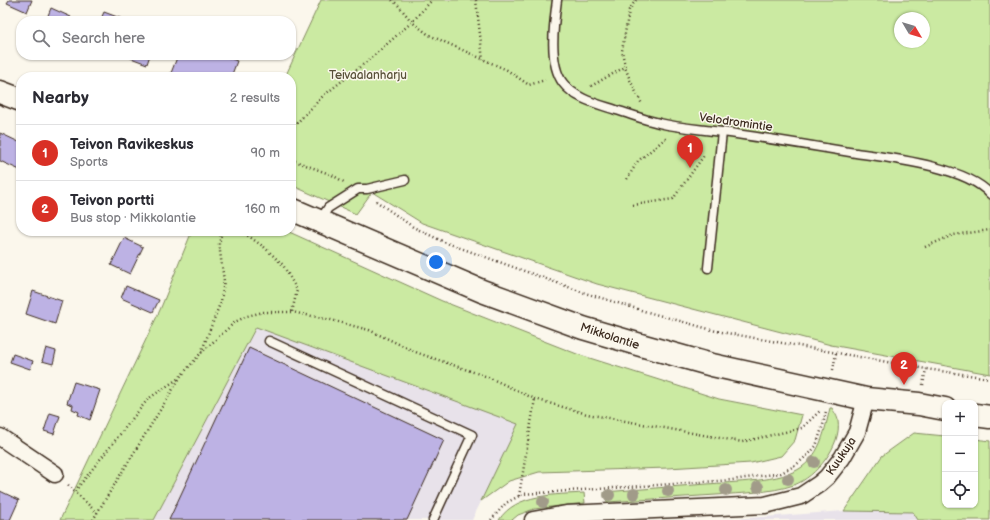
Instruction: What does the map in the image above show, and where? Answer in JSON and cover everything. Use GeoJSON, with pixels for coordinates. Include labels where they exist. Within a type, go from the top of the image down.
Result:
{"type":"FeatureCollection","features":[{"type":"Feature","properties":{"kind":"main road"},"geometry":{"type":"LineString","coordinates":[[0,92],[16,98]]}},
{"type":"Feature","properties":{"kind":"main road","name":"Mikkolantie"},"geometry":{"type":"LineString","coordinates":[[296,210],[482,291],[583,328],[828,397],[919,404],[942,408]]}},
{"type":"Feature","properties":{"kind":"main road"},"geometry":{"type":"LineString","coordinates":[[978,415],[990,417]]}},
{"type":"Feature","properties":{"kind":"street","name":"Kuukuja"},"geometry":{"type":"LineString","coordinates":[[533,520],[765,505],[801,496],[827,477],[842,458],[857,432],[866,399]]}},
{"type":"Feature","properties":{"kind":"street"},"geometry":{"type":"LineString","coordinates":[[0,438],[55,474]]}},
{"type":"Feature","properties":{"kind":"lane","name":"Velodromintie"},"geometry":{"type":"LineString","coordinates":[[558,0],[554,19],[554,54],[559,76],[563,83],[571,91],[591,102],[660,124],[683,126],[916,162],[969,179],[986,189],[990,194]]}},
{"type":"Feature","properties":{"kind":"lane"},"geometry":{"type":"LineString","coordinates":[[708,268],[722,132]]}},
{"type":"Feature","properties":{"kind":"lane"},"geometry":{"type":"LineString","coordinates":[[319,221],[328,208],[358,189],[367,189],[405,180]]}},
{"type":"Feature","properties":{"kind":"lane"},"geometry":{"type":"LineString","coordinates":[[269,341],[472,435],[433,520]]}},
{"type":"Feature","properties":{"kind":"path"},"geometry":{"type":"LineString","coordinates":[[392,0],[412,22],[429,35],[507,70],[529,85],[559,76]]}},
{"type":"Feature","properties":{"kind":"path"},"geometry":{"type":"LineString","coordinates":[[398,0],[398,5]]}},
{"type":"Feature","properties":{"kind":"path"},"geometry":{"type":"LineString","coordinates":[[296,124],[323,96],[370,59],[412,22],[432,0]]}},
{"type":"Feature","properties":{"kind":"path"},"geometry":{"type":"LineString","coordinates":[[476,0],[483,60]]}},
{"type":"Feature","properties":{"kind":"path"},"geometry":{"type":"LineString","coordinates":[[636,0],[630,10],[622,51],[625,67],[643,107],[660,124]]}},
{"type":"Feature","properties":{"kind":"path"},"geometry":{"type":"LineString","coordinates":[[571,91],[593,86],[625,67]]}},
{"type":"Feature","properties":{"kind":"path"},"geometry":{"type":"LineString","coordinates":[[627,179],[638,161],[683,126]]}},
{"type":"Feature","properties":{"kind":"path"},"geometry":{"type":"LineString","coordinates":[[633,205],[673,199],[722,132]]}},
{"type":"Feature","properties":{"kind":"path"},"geometry":{"type":"LineString","coordinates":[[296,161],[332,175],[358,189],[386,206],[413,227],[444,242],[585,293],[644,312],[716,330],[836,353],[926,369],[990,378]]}},
{"type":"Feature","properties":{"kind":"path"},"geometry":{"type":"LineString","coordinates":[[925,247],[953,235],[990,230]]}},
{"type":"Feature","properties":{"kind":"path"},"geometry":{"type":"LineString","coordinates":[[201,352],[221,301],[224,281],[219,244],[221,236]]}},
{"type":"Feature","properties":{"kind":"path"},"geometry":{"type":"LineString","coordinates":[[248,236],[264,247],[283,265],[297,290],[292,312]]}},
{"type":"Feature","properties":{"kind":"path"},"geometry":{"type":"LineString","coordinates":[[93,520],[181,376],[201,352],[235,322],[247,316],[263,312],[292,312],[332,320],[369,330],[418,353],[488,377],[535,399],[587,414],[742,442],[802,428],[828,397]]}},
{"type":"Feature","properties":{"kind":"path"},"geometry":{"type":"LineString","coordinates":[[491,520],[506,503],[523,494],[732,480],[781,473],[804,459],[816,446],[823,425],[836,353]]}},
{"type":"Feature","properties":{"kind":"path"},"geometry":{"type":"LineString","coordinates":[[923,387],[926,369]]}},
{"type":"Feature","properties":{"kind":"path"},"geometry":{"type":"LineString","coordinates":[[75,491],[148,399],[181,376]]}},
{"type":"Feature","properties":{"kind":"path"},"geometry":{"type":"LineString","coordinates":[[519,496],[535,399]]}},
{"type":"Feature","properties":{"kind":"path"},"geometry":{"type":"LineString","coordinates":[[55,474],[75,491],[96,513]]}},
{"type":"Feature","properties":{"kind":"shaded area"},"geometry":{"type":"Polygon","coordinates":[[[256,327],[519,424],[472,520],[154,520],[256,327]]]}},
{"type":"Feature","properties":{"kind":"shaded area"},"geometry":{"type":"Polygon","coordinates":[[[844,511],[913,512],[918,520],[722,520],[844,511]]]}},
{"type":"Feature","properties":{"kind":"green space","name":"Teivaalanharju"},"geometry":{"type":"Polygon","coordinates":[[[321,0],[990,0],[990,374],[831,345],[597,284],[422,223],[372,192],[356,214],[296,187],[296,72],[287,72],[293,60],[296,60],[296,53],[321,0]]]}},
{"type":"Feature","properties":{"kind":"green space"},"geometry":{"type":"Polygon","coordinates":[[[296,235],[442,301],[577,354],[719,399],[802,415],[795,440],[781,456],[751,463],[668,468],[539,472],[509,481],[481,501],[518,424],[256,327],[154,520],[60,520],[160,310],[190,236],[296,235]]]}},
{"type":"Feature","properties":{"kind":"green space"},"geometry":{"type":"Polygon","coordinates":[[[830,408],[832,408],[837,416],[838,421],[836,440],[832,450],[819,468],[811,475],[794,485],[775,490],[756,492],[607,502],[604,492],[756,480],[782,476],[793,472],[802,467],[814,455],[824,432],[830,408]]]}},
{"type":"Feature","properties":{"kind":"green space"},"geometry":{"type":"Polygon","coordinates":[[[914,433],[942,436],[942,508],[978,508],[978,439],[990,441],[990,520],[918,520],[913,512],[844,511],[882,456],[914,433]]]}},
{"type":"Feature","properties":{"kind":"green space"},"geometry":{"type":"Polygon","coordinates":[[[584,493],[585,503],[534,509],[518,515],[512,520],[499,520],[506,511],[526,500],[549,495],[584,493]]]}},
{"type":"Feature","properties":{"kind":"building"},"geometry":{"type":"Polygon","coordinates":[[[9,0],[32,0],[27,12],[7,3],[9,0]]]}},
{"type":"Feature","properties":{"kind":"building"},"geometry":{"type":"Polygon","coordinates":[[[51,8],[69,16],[48,16],[51,8]]]}},
{"type":"Feature","properties":{"kind":"building"},"geometry":{"type":"Polygon","coordinates":[[[104,12],[115,16],[102,16],[104,12]]]}},
{"type":"Feature","properties":{"kind":"building"},"geometry":{"type":"Polygon","coordinates":[[[136,60],[148,60],[147,64],[136,60]]]}},
{"type":"Feature","properties":{"kind":"building"},"geometry":{"type":"Polygon","coordinates":[[[176,60],[237,61],[233,72],[171,72],[176,60]]]}},
{"type":"Feature","properties":{"kind":"building"},"geometry":{"type":"Polygon","coordinates":[[[0,133],[16,141],[16,168],[0,161],[0,133]]]}},
{"type":"Feature","properties":{"kind":"building"},"geometry":{"type":"Polygon","coordinates":[[[124,238],[143,247],[130,274],[111,265],[124,238]]]}},
{"type":"Feature","properties":{"kind":"building"},"geometry":{"type":"Polygon","coordinates":[[[126,286],[159,300],[153,312],[121,298],[126,286]]]}},
{"type":"Feature","properties":{"kind":"building"},"geometry":{"type":"Polygon","coordinates":[[[33,291],[62,301],[55,324],[26,314],[33,291]]]}},
{"type":"Feature","properties":{"kind":"building"},"geometry":{"type":"Polygon","coordinates":[[[46,348],[56,351],[53,364],[42,361],[46,348]]]}},
{"type":"Feature","properties":{"kind":"building"},"geometry":{"type":"Polygon","coordinates":[[[249,348],[444,440],[407,520],[169,520],[249,348]]]}},
{"type":"Feature","properties":{"kind":"building"},"geometry":{"type":"Polygon","coordinates":[[[13,354],[33,361],[30,369],[10,362],[13,354]]]}},
{"type":"Feature","properties":{"kind":"building"},"geometry":{"type":"Polygon","coordinates":[[[74,382],[100,390],[90,420],[78,415],[79,412],[72,409],[73,405],[67,403],[74,382]]]}},
{"type":"Feature","properties":{"kind":"building"},"geometry":{"type":"Polygon","coordinates":[[[50,413],[60,416],[54,434],[44,431],[50,413]]]}},
{"type":"Feature","properties":{"kind":"building"},"geometry":{"type":"Polygon","coordinates":[[[0,491],[19,500],[10,520],[0,520],[0,491]]]}},
{"type":"Feature","properties":{"kind":"place","name":"Teivon Ravikeskus"},"geometry":{"type":"Point","coordinates":[690,168]}},
{"type":"Feature","properties":{"kind":"place","name":"Teivon portti"},"geometry":{"type":"Point","coordinates":[904,385]}}]}
